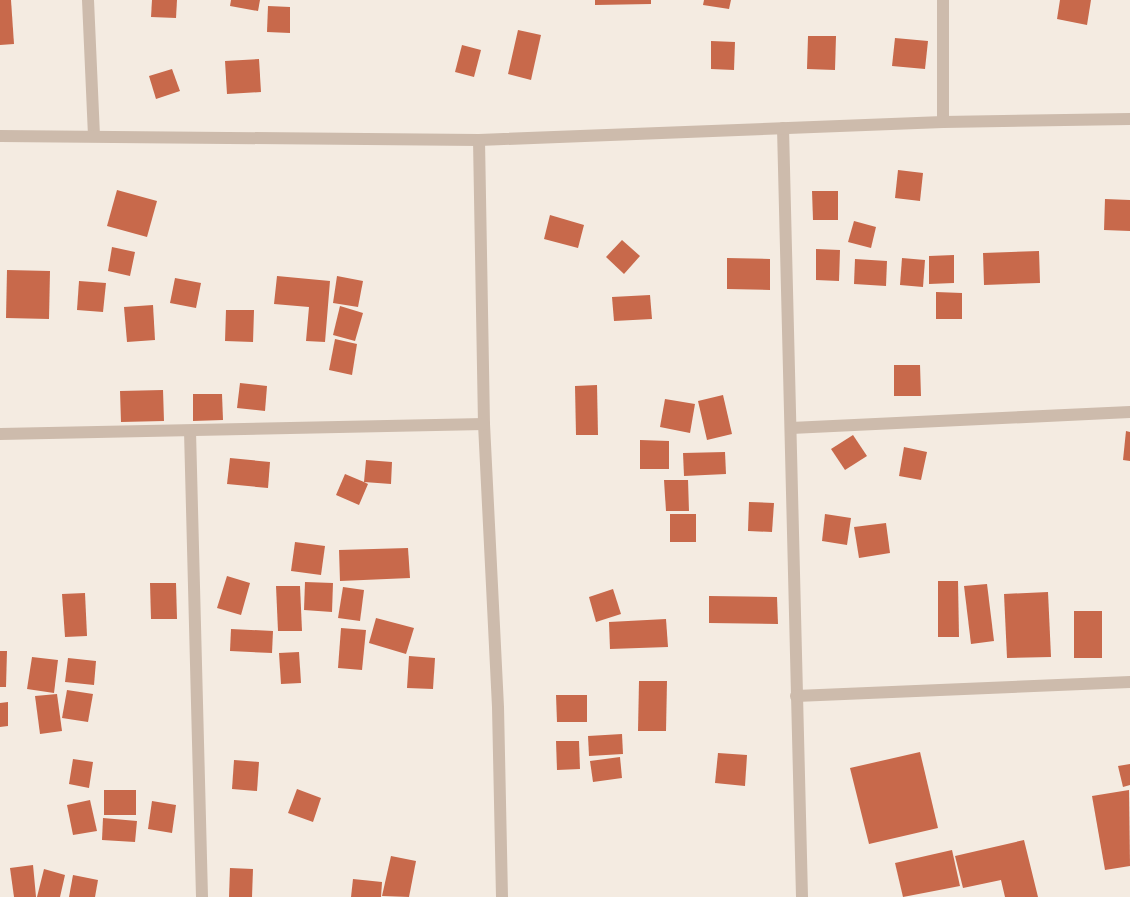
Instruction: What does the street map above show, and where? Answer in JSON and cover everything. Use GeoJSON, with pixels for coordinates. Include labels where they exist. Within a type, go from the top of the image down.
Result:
{"type":"FeatureCollection","features":[{"type":"Feature","properties":{"kind":"street"},"geometry":{"type":"LineString","coordinates":[[88,0],[94,136]]}},
{"type":"Feature","properties":{"kind":"street"},"geometry":{"type":"LineString","coordinates":[[943,0],[943,122]]}},
{"type":"Feature","properties":{"kind":"street"},"geometry":{"type":"LineString","coordinates":[[0,136],[479,140],[943,122],[1130,119]]}},
{"type":"Feature","properties":{"kind":"street"},"geometry":{"type":"LineString","coordinates":[[782,128],[802,897]]}},
{"type":"Feature","properties":{"kind":"street"},"geometry":{"type":"LineString","coordinates":[[479,140],[484,424],[498,707],[502,897]]}},
{"type":"Feature","properties":{"kind":"street"},"geometry":{"type":"LineString","coordinates":[[791,428],[1130,412]]}},
{"type":"Feature","properties":{"kind":"street"},"geometry":{"type":"LineString","coordinates":[[0,434],[484,424]]}},
{"type":"Feature","properties":{"kind":"street"},"geometry":{"type":"LineString","coordinates":[[190,431],[202,897]]}},
{"type":"Feature","properties":{"kind":"street"},"geometry":{"type":"LineString","coordinates":[[796,696],[1130,682]]}},
{"type":"Feature","properties":{"kind":"building"},"geometry":{"type":"Polygon","coordinates":[[[0,0],[11,0],[14,44],[0,45],[0,0]]]}},
{"type":"Feature","properties":{"kind":"building"},"geometry":{"type":"Polygon","coordinates":[[[152,0],[177,0],[176,18],[151,17],[152,0]]]}},
{"type":"Feature","properties":{"kind":"building"},"geometry":{"type":"Polygon","coordinates":[[[231,0],[260,0],[258,11],[230,6],[231,0]]]}},
{"type":"Feature","properties":{"kind":"building"},"geometry":{"type":"Polygon","coordinates":[[[595,0],[651,0],[651,4],[595,5],[595,0]]]}},
{"type":"Feature","properties":{"kind":"building"},"geometry":{"type":"Polygon","coordinates":[[[704,0],[731,0],[729,9],[703,5],[704,0]]]}},
{"type":"Feature","properties":{"kind":"building"},"geometry":{"type":"Polygon","coordinates":[[[1060,0],[1091,0],[1087,25],[1057,19],[1060,0]]]}},
{"type":"Feature","properties":{"kind":"building"},"geometry":{"type":"Polygon","coordinates":[[[268,6],[290,7],[290,33],[267,32],[268,6]]]}},
{"type":"Feature","properties":{"kind":"building"},"geometry":{"type":"Polygon","coordinates":[[[518,30],[541,35],[531,80],[508,74],[518,30]]]}},
{"type":"Feature","properties":{"kind":"building"},"geometry":{"type":"Polygon","coordinates":[[[808,36],[836,36],[835,70],[807,69],[808,36]]]}},
{"type":"Feature","properties":{"kind":"building"},"geometry":{"type":"Polygon","coordinates":[[[895,38],[928,41],[925,69],[892,66],[895,38]]]}},
{"type":"Feature","properties":{"kind":"building"},"geometry":{"type":"Polygon","coordinates":[[[711,41],[735,42],[734,70],[711,69],[711,41]]]}},
{"type":"Feature","properties":{"kind":"building"},"geometry":{"type":"Polygon","coordinates":[[[462,45],[481,50],[474,77],[455,72],[462,45]]]}},
{"type":"Feature","properties":{"kind":"building"},"geometry":{"type":"Polygon","coordinates":[[[259,59],[261,92],[227,94],[225,61],[259,59]]]}},
{"type":"Feature","properties":{"kind":"building"},"geometry":{"type":"Polygon","coordinates":[[[172,69],[180,91],[156,99],[149,76],[172,69]]]}},
{"type":"Feature","properties":{"kind":"building"},"geometry":{"type":"Polygon","coordinates":[[[898,170],[923,173],[920,201],[895,198],[898,170]]]}},
{"type":"Feature","properties":{"kind":"building"},"geometry":{"type":"Polygon","coordinates":[[[117,190],[157,201],[147,237],[107,226],[117,190]]]}},
{"type":"Feature","properties":{"kind":"building"},"geometry":{"type":"Polygon","coordinates":[[[812,191],[838,191],[838,220],[813,220],[812,191]]]}},
{"type":"Feature","properties":{"kind":"building"},"geometry":{"type":"Polygon","coordinates":[[[1105,199],[1130,200],[1130,231],[1104,230],[1105,199]]]}},
{"type":"Feature","properties":{"kind":"building"},"geometry":{"type":"Polygon","coordinates":[[[550,215],[584,225],[578,248],[544,239],[550,215]]]}},
{"type":"Feature","properties":{"kind":"building"},"geometry":{"type":"Polygon","coordinates":[[[854,221],[876,227],[871,248],[848,242],[854,221]]]}},
{"type":"Feature","properties":{"kind":"building"},"geometry":{"type":"Polygon","coordinates":[[[622,240],[640,256],[624,274],[606,257],[622,240]]]}},
{"type":"Feature","properties":{"kind":"building"},"geometry":{"type":"Polygon","coordinates":[[[112,247],[135,252],[130,276],[108,271],[112,247]]]}},
{"type":"Feature","properties":{"kind":"building"},"geometry":{"type":"Polygon","coordinates":[[[816,249],[840,250],[839,281],[816,280],[816,249]]]}},
{"type":"Feature","properties":{"kind":"building"},"geometry":{"type":"Polygon","coordinates":[[[1039,251],[1040,283],[984,285],[983,253],[1039,251]]]}},
{"type":"Feature","properties":{"kind":"building"},"geometry":{"type":"Polygon","coordinates":[[[954,255],[954,283],[929,284],[929,256],[954,255]]]}},
{"type":"Feature","properties":{"kind":"building"},"geometry":{"type":"Polygon","coordinates":[[[727,258],[770,259],[770,290],[727,289],[727,258]]]}},
{"type":"Feature","properties":{"kind":"building"},"geometry":{"type":"Polygon","coordinates":[[[902,258],[925,260],[923,287],[900,285],[902,258]]]}},
{"type":"Feature","properties":{"kind":"building"},"geometry":{"type":"Polygon","coordinates":[[[855,259],[887,261],[886,286],[854,284],[855,259]]]}},
{"type":"Feature","properties":{"kind":"building"},"geometry":{"type":"Polygon","coordinates":[[[7,270],[50,271],[49,319],[6,318],[7,270]]]}},
{"type":"Feature","properties":{"kind":"building"},"geometry":{"type":"Polygon","coordinates":[[[277,276],[330,281],[325,342],[306,341],[309,307],[274,304],[277,276]]]}},
{"type":"Feature","properties":{"kind":"building"},"geometry":{"type":"Polygon","coordinates":[[[337,276],[363,281],[358,307],[333,303],[337,276]]]}},
{"type":"Feature","properties":{"kind":"building"},"geometry":{"type":"Polygon","coordinates":[[[175,278],[201,283],[196,308],[170,303],[175,278]]]}},
{"type":"Feature","properties":{"kind":"building"},"geometry":{"type":"Polygon","coordinates":[[[79,281],[106,283],[103,312],[77,310],[79,281]]]}},
{"type":"Feature","properties":{"kind":"building"},"geometry":{"type":"Polygon","coordinates":[[[936,292],[962,293],[962,319],[936,319],[936,292]]]}},
{"type":"Feature","properties":{"kind":"building"},"geometry":{"type":"Polygon","coordinates":[[[650,295],[652,319],[614,321],[612,297],[650,295]]]}},
{"type":"Feature","properties":{"kind":"building"},"geometry":{"type":"Polygon","coordinates":[[[153,305],[155,340],[127,342],[124,307],[153,305]]]}},
{"type":"Feature","properties":{"kind":"building"},"geometry":{"type":"Polygon","coordinates":[[[340,306],[363,313],[355,341],[333,335],[340,306]]]}},
{"type":"Feature","properties":{"kind":"building"},"geometry":{"type":"Polygon","coordinates":[[[226,310],[254,310],[253,342],[225,341],[226,310]]]}},
{"type":"Feature","properties":{"kind":"building"},"geometry":{"type":"Polygon","coordinates":[[[335,339],[357,344],[352,375],[329,370],[335,339]]]}},
{"type":"Feature","properties":{"kind":"building"},"geometry":{"type":"Polygon","coordinates":[[[894,365],[920,365],[921,396],[894,396],[894,365]]]}},
{"type":"Feature","properties":{"kind":"building"},"geometry":{"type":"Polygon","coordinates":[[[240,383],[267,386],[265,411],[237,408],[240,383]]]}},
{"type":"Feature","properties":{"kind":"building"},"geometry":{"type":"Polygon","coordinates":[[[597,385],[598,435],[576,435],[575,386],[597,385]]]}},
{"type":"Feature","properties":{"kind":"building"},"geometry":{"type":"Polygon","coordinates":[[[163,390],[164,421],[121,422],[120,391],[163,390]]]}},
{"type":"Feature","properties":{"kind":"building"},"geometry":{"type":"Polygon","coordinates":[[[193,394],[222,394],[223,420],[193,421],[193,394]]]}},
{"type":"Feature","properties":{"kind":"building"},"geometry":{"type":"Polygon","coordinates":[[[723,395],[732,434],[707,440],[698,401],[723,395]]]}},
{"type":"Feature","properties":{"kind":"building"},"geometry":{"type":"Polygon","coordinates":[[[665,399],[695,404],[690,433],[660,427],[665,399]]]}},
{"type":"Feature","properties":{"kind":"building"},"geometry":{"type":"Polygon","coordinates":[[[1126,431],[1130,432],[1130,461],[1123,460],[1126,431]]]}},
{"type":"Feature","properties":{"kind":"building"},"geometry":{"type":"Polygon","coordinates":[[[853,435],[867,456],[845,470],[831,449],[853,435]]]}},
{"type":"Feature","properties":{"kind":"building"},"geometry":{"type":"Polygon","coordinates":[[[640,440],[669,441],[669,469],[640,469],[640,440]]]}},
{"type":"Feature","properties":{"kind":"building"},"geometry":{"type":"Polygon","coordinates":[[[904,447],[927,452],[921,480],[899,476],[904,447]]]}},
{"type":"Feature","properties":{"kind":"building"},"geometry":{"type":"Polygon","coordinates":[[[725,452],[726,474],[684,476],[683,453],[725,452]]]}},
{"type":"Feature","properties":{"kind":"building"},"geometry":{"type":"Polygon","coordinates":[[[230,458],[270,462],[268,488],[227,484],[230,458]]]}},
{"type":"Feature","properties":{"kind":"building"},"geometry":{"type":"Polygon","coordinates":[[[366,460],[392,462],[391,484],[364,482],[366,460]]]}},
{"type":"Feature","properties":{"kind":"building"},"geometry":{"type":"Polygon","coordinates":[[[345,474],[368,484],[359,505],[336,495],[345,474]]]}},
{"type":"Feature","properties":{"kind":"building"},"geometry":{"type":"Polygon","coordinates":[[[664,480],[688,480],[689,511],[666,511],[664,480]]]}},
{"type":"Feature","properties":{"kind":"building"},"geometry":{"type":"Polygon","coordinates":[[[749,502],[774,503],[772,532],[748,531],[749,502]]]}},
{"type":"Feature","properties":{"kind":"building"},"geometry":{"type":"Polygon","coordinates":[[[670,514],[696,514],[696,542],[670,542],[670,514]]]}},
{"type":"Feature","properties":{"kind":"building"},"geometry":{"type":"Polygon","coordinates":[[[825,514],[851,518],[847,545],[822,541],[825,514]]]}},
{"type":"Feature","properties":{"kind":"building"},"geometry":{"type":"Polygon","coordinates":[[[886,523],[890,553],[859,558],[854,527],[886,523]]]}},
{"type":"Feature","properties":{"kind":"building"},"geometry":{"type":"Polygon","coordinates":[[[295,542],[325,546],[321,575],[291,571],[295,542]]]}},
{"type":"Feature","properties":{"kind":"building"},"geometry":{"type":"Polygon","coordinates":[[[408,548],[410,578],[340,581],[339,550],[408,548]]]}},
{"type":"Feature","properties":{"kind":"building"},"geometry":{"type":"Polygon","coordinates":[[[227,576],[250,583],[241,615],[217,608],[227,576]]]}},
{"type":"Feature","properties":{"kind":"building"},"geometry":{"type":"Polygon","coordinates":[[[938,581],[958,581],[959,637],[938,637],[938,581]]]}},
{"type":"Feature","properties":{"kind":"building"},"geometry":{"type":"Polygon","coordinates":[[[305,582],[333,583],[332,612],[304,610],[305,582]]]}},
{"type":"Feature","properties":{"kind":"building"},"geometry":{"type":"Polygon","coordinates":[[[150,583],[176,583],[177,619],[151,619],[150,583]]]}},
{"type":"Feature","properties":{"kind":"building"},"geometry":{"type":"Polygon","coordinates":[[[987,584],[994,641],[971,644],[964,586],[987,584]]]}},
{"type":"Feature","properties":{"kind":"building"},"geometry":{"type":"Polygon","coordinates":[[[276,586],[300,586],[302,631],[278,631],[276,586]]]}},
{"type":"Feature","properties":{"kind":"building"},"geometry":{"type":"Polygon","coordinates":[[[343,587],[364,590],[360,621],[338,618],[343,587]]]}},
{"type":"Feature","properties":{"kind":"building"},"geometry":{"type":"Polygon","coordinates":[[[613,589],[621,614],[596,622],[589,597],[613,589]]]}},
{"type":"Feature","properties":{"kind":"building"},"geometry":{"type":"Polygon","coordinates":[[[1048,592],[1051,657],[1007,658],[1004,594],[1048,592]]]}},
{"type":"Feature","properties":{"kind":"building"},"geometry":{"type":"Polygon","coordinates":[[[85,593],[87,636],[65,637],[62,594],[85,593]]]}},
{"type":"Feature","properties":{"kind":"building"},"geometry":{"type":"Polygon","coordinates":[[[709,596],[777,597],[778,624],[709,623],[709,596]]]}},
{"type":"Feature","properties":{"kind":"building"},"geometry":{"type":"Polygon","coordinates":[[[1074,611],[1102,611],[1102,658],[1074,658],[1074,611]]]}},
{"type":"Feature","properties":{"kind":"building"},"geometry":{"type":"Polygon","coordinates":[[[376,618],[414,628],[406,654],[369,643],[376,618]]]}},
{"type":"Feature","properties":{"kind":"building"},"geometry":{"type":"Polygon","coordinates":[[[666,619],[668,647],[610,649],[609,622],[666,619]]]}},
{"type":"Feature","properties":{"kind":"building"},"geometry":{"type":"Polygon","coordinates":[[[341,628],[366,630],[362,670],[338,668],[341,628]]]}},
{"type":"Feature","properties":{"kind":"building"},"geometry":{"type":"Polygon","coordinates":[[[231,629],[273,631],[272,653],[230,651],[231,629]]]}},
{"type":"Feature","properties":{"kind":"building"},"geometry":{"type":"Polygon","coordinates":[[[0,651],[7,651],[6,687],[0,687],[0,651]]]}},
{"type":"Feature","properties":{"kind":"building"},"geometry":{"type":"Polygon","coordinates":[[[299,652],[301,683],[281,684],[279,653],[299,652]]]}},
{"type":"Feature","properties":{"kind":"building"},"geometry":{"type":"Polygon","coordinates":[[[409,656],[435,658],[433,689],[407,688],[409,656]]]}},
{"type":"Feature","properties":{"kind":"building"},"geometry":{"type":"Polygon","coordinates":[[[32,657],[58,660],[54,693],[27,689],[32,657]]]}},
{"type":"Feature","properties":{"kind":"building"},"geometry":{"type":"Polygon","coordinates":[[[68,658],[96,661],[94,685],[65,682],[68,658]]]}},
{"type":"Feature","properties":{"kind":"building"},"geometry":{"type":"Polygon","coordinates":[[[639,681],[667,681],[666,731],[638,731],[639,681]]]}},
{"type":"Feature","properties":{"kind":"building"},"geometry":{"type":"Polygon","coordinates":[[[67,690],[93,694],[88,722],[62,718],[67,690]]]}},
{"type":"Feature","properties":{"kind":"building"},"geometry":{"type":"Polygon","coordinates":[[[57,694],[62,731],[40,734],[35,696],[57,694]]]}},
{"type":"Feature","properties":{"kind":"building"},"geometry":{"type":"Polygon","coordinates":[[[556,695],[587,695],[587,722],[557,722],[556,695]]]}},
{"type":"Feature","properties":{"kind":"building"},"geometry":{"type":"Polygon","coordinates":[[[8,702],[8,726],[0,727],[0,703],[8,702]]]}},
{"type":"Feature","properties":{"kind":"building"},"geometry":{"type":"Polygon","coordinates":[[[622,734],[623,754],[589,756],[588,736],[622,734]]]}},
{"type":"Feature","properties":{"kind":"building"},"geometry":{"type":"Polygon","coordinates":[[[556,741],[579,741],[580,769],[557,770],[556,741]]]}},
{"type":"Feature","properties":{"kind":"building"},"geometry":{"type":"Polygon","coordinates":[[[920,752],[938,828],[869,844],[850,768],[920,752]]]}},
{"type":"Feature","properties":{"kind":"building"},"geometry":{"type":"Polygon","coordinates":[[[718,753],[747,755],[745,786],[715,783],[718,753]]]}},
{"type":"Feature","properties":{"kind":"building"},"geometry":{"type":"Polygon","coordinates":[[[620,757],[622,778],[593,782],[590,761],[620,757]]]}},
{"type":"Feature","properties":{"kind":"building"},"geometry":{"type":"Polygon","coordinates":[[[73,759],[93,762],[89,788],[69,784],[73,759]]]}},
{"type":"Feature","properties":{"kind":"building"},"geometry":{"type":"Polygon","coordinates":[[[234,760],[259,762],[257,791],[232,789],[234,760]]]}},
{"type":"Feature","properties":{"kind":"building"},"geometry":{"type":"Polygon","coordinates":[[[1130,764],[1130,785],[1123,787],[1118,766],[1130,764]]]}},
{"type":"Feature","properties":{"kind":"building"},"geometry":{"type":"Polygon","coordinates":[[[297,789],[321,798],[313,822],[288,813],[297,789]]]}},
{"type":"Feature","properties":{"kind":"building"},"geometry":{"type":"Polygon","coordinates":[[[104,790],[136,790],[136,815],[104,815],[104,790]]]}},
{"type":"Feature","properties":{"kind":"building"},"geometry":{"type":"Polygon","coordinates":[[[1129,790],[1130,866],[1105,870],[1092,796],[1129,790]]]}},
{"type":"Feature","properties":{"kind":"building"},"geometry":{"type":"Polygon","coordinates":[[[90,800],[97,831],[73,835],[67,805],[90,800]]]}},
{"type":"Feature","properties":{"kind":"building"},"geometry":{"type":"Polygon","coordinates":[[[152,801],[176,805],[172,833],[148,829],[152,801]]]}},
{"type":"Feature","properties":{"kind":"building"},"geometry":{"type":"Polygon","coordinates":[[[103,818],[137,821],[135,842],[102,840],[103,818]]]}},
{"type":"Feature","properties":{"kind":"building"},"geometry":{"type":"Polygon","coordinates":[[[1024,840],[1038,897],[1005,897],[1001,880],[963,888],[955,856],[1024,840]]]}},
{"type":"Feature","properties":{"kind":"building"},"geometry":{"type":"Polygon","coordinates":[[[952,850],[960,886],[903,897],[895,863],[952,850]]]}},
{"type":"Feature","properties":{"kind":"building"},"geometry":{"type":"Polygon","coordinates":[[[391,856],[416,861],[409,897],[382,896],[391,856]]]}},
{"type":"Feature","properties":{"kind":"building"},"geometry":{"type":"Polygon","coordinates":[[[33,865],[36,897],[14,897],[10,868],[33,865]]]}},
{"type":"Feature","properties":{"kind":"building"},"geometry":{"type":"Polygon","coordinates":[[[230,868],[253,869],[252,897],[229,897],[230,868]]]}},
{"type":"Feature","properties":{"kind":"building"},"geometry":{"type":"Polygon","coordinates":[[[44,869],[65,875],[60,897],[37,897],[44,869]]]}},
{"type":"Feature","properties":{"kind":"building"},"geometry":{"type":"Polygon","coordinates":[[[73,875],[98,880],[95,897],[69,897],[73,875]]]}},
{"type":"Feature","properties":{"kind":"building"},"geometry":{"type":"Polygon","coordinates":[[[353,879],[382,882],[381,897],[351,897],[353,879]]]}}]}
